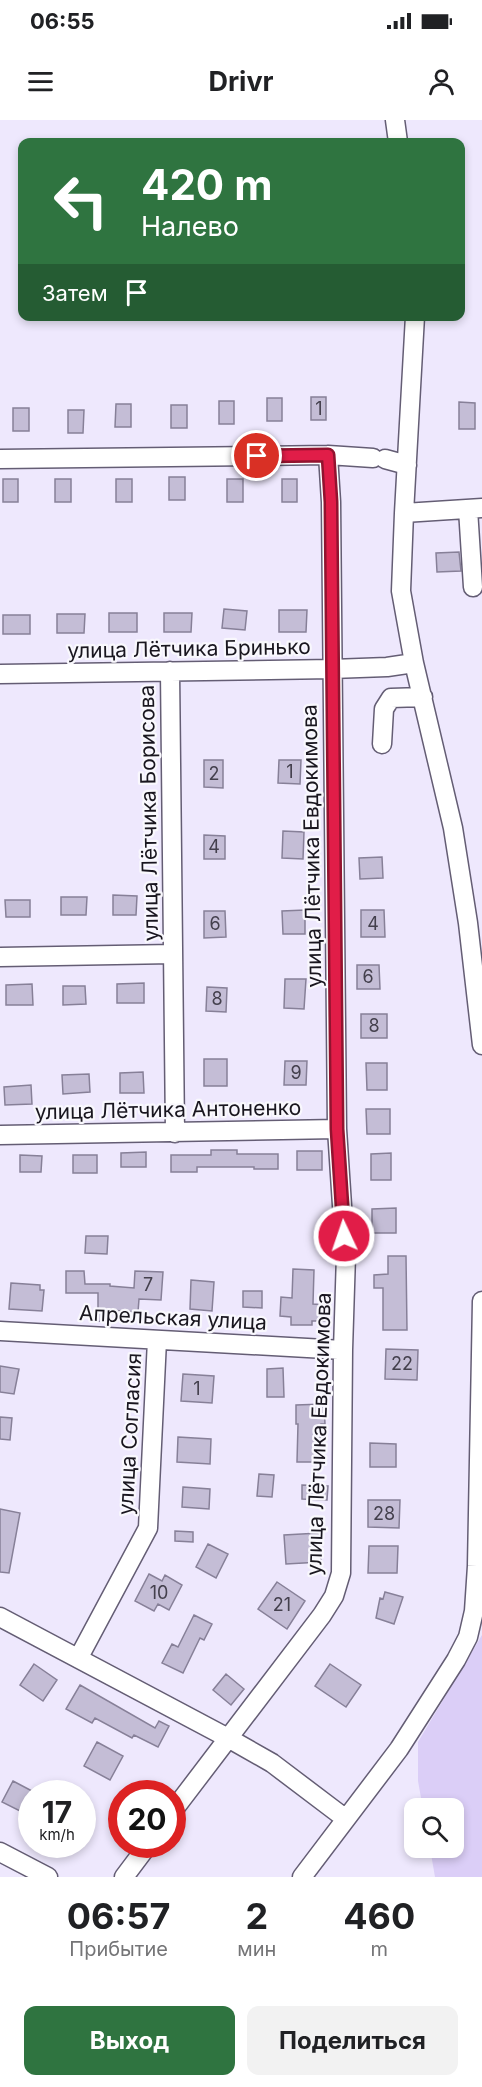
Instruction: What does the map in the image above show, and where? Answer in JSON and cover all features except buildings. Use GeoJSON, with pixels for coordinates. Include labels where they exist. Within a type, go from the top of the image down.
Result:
{"type":"FeatureCollection","features":[{"type":"Feature","properties":{"kind":"street"},"geometry":{"type":"LineString","coordinates":[[395,120],[397,138]]}},
{"type":"Feature","properties":{"kind":"street"},"geometry":{"type":"LineString","coordinates":[[415,321],[401,591],[414,663],[453,828],[479,984],[482,1045]]}},
{"type":"Feature","properties":{"kind":"street"},"geometry":{"type":"LineString","coordinates":[[0,459],[328,455],[379,459],[407,465]]}},
{"type":"Feature","properties":{"kind":"street","name":"улица Лётчика Евдокимова"},"geometry":{"type":"LineString","coordinates":[[328,455],[331,502],[337,1129],[344,1236]]}},
{"type":"Feature","properties":{"kind":"street"},"geometry":{"type":"LineString","coordinates":[[404,513],[475,508],[473,587]]}},
{"type":"Feature","properties":{"kind":"street","name":"улица Лётчика Бринько"},"geometry":{"type":"LineString","coordinates":[[0,674],[332,669],[387,667],[414,663]]}},
{"type":"Feature","properties":{"kind":"street","name":"улица Лётчика Борисова"},"geometry":{"type":"LineString","coordinates":[[170,671],[175,1133]]}},
{"type":"Feature","properties":{"kind":"street"},"geometry":{"type":"LineString","coordinates":[[382,744],[384,710],[391,698],[423,697]]}},
{"type":"Feature","properties":{"kind":"street","name":"улица Лётчика Борисова"},"geometry":{"type":"LineString","coordinates":[[0,957],[173,954]]}},
{"type":"Feature","properties":{"kind":"street","name":"улица Лётчика Антоненко"},"geometry":{"type":"LineString","coordinates":[[0,1135],[337,1129]]}},
{"type":"Feature","properties":{"kind":"street","name":"улица Лётчика Евдокимова"},"geometry":{"type":"LineString","coordinates":[[186,1794],[322,1615],[334,1596],[341,1573],[346,1255]]}},
{"type":"Feature","properties":{"kind":"street"},"geometry":{"type":"LineString","coordinates":[[302,1877],[399,1749],[456,1660],[468,1637],[474,1611],[477,1566],[482,1301]]}},
{"type":"Feature","properties":{"kind":"street","name":"Апрельская улица"},"geometry":{"type":"LineString","coordinates":[[0,1331],[343,1350]]}},
{"type":"Feature","properties":{"kind":"street","name":"улица Согласия"},"geometry":{"type":"LineString","coordinates":[[79,1658],[148,1528],[157,1340]]}},
{"type":"Feature","properties":{"kind":"street"},"geometry":{"type":"LineString","coordinates":[[0,1617],[272,1763],[346,1819]]}},
{"type":"Feature","properties":{"kind":"street"},"geometry":{"type":"LineString","coordinates":[[0,1852],[48,1877]]}},
{"type":"Feature","properties":{"kind":"street"},"geometry":{"type":"LineString","coordinates":[[124,1877],[138,1858]]}},
{"type":"Feature","properties":{"kind":"shaded area"},"geometry":{"type":"Polygon","coordinates":[[[482,1635],[482,1877],[435,1877],[432,1858],[464,1858],[464,1798],[421,1798],[418,1781],[418,1742],[482,1635]]]}},
{"type":"Feature","properties":{"kind":"route"},"geometry":{"type":"LineString","coordinates":[[257,456],[328,455],[331,502],[337,1129],[344,1236]]}}]}
